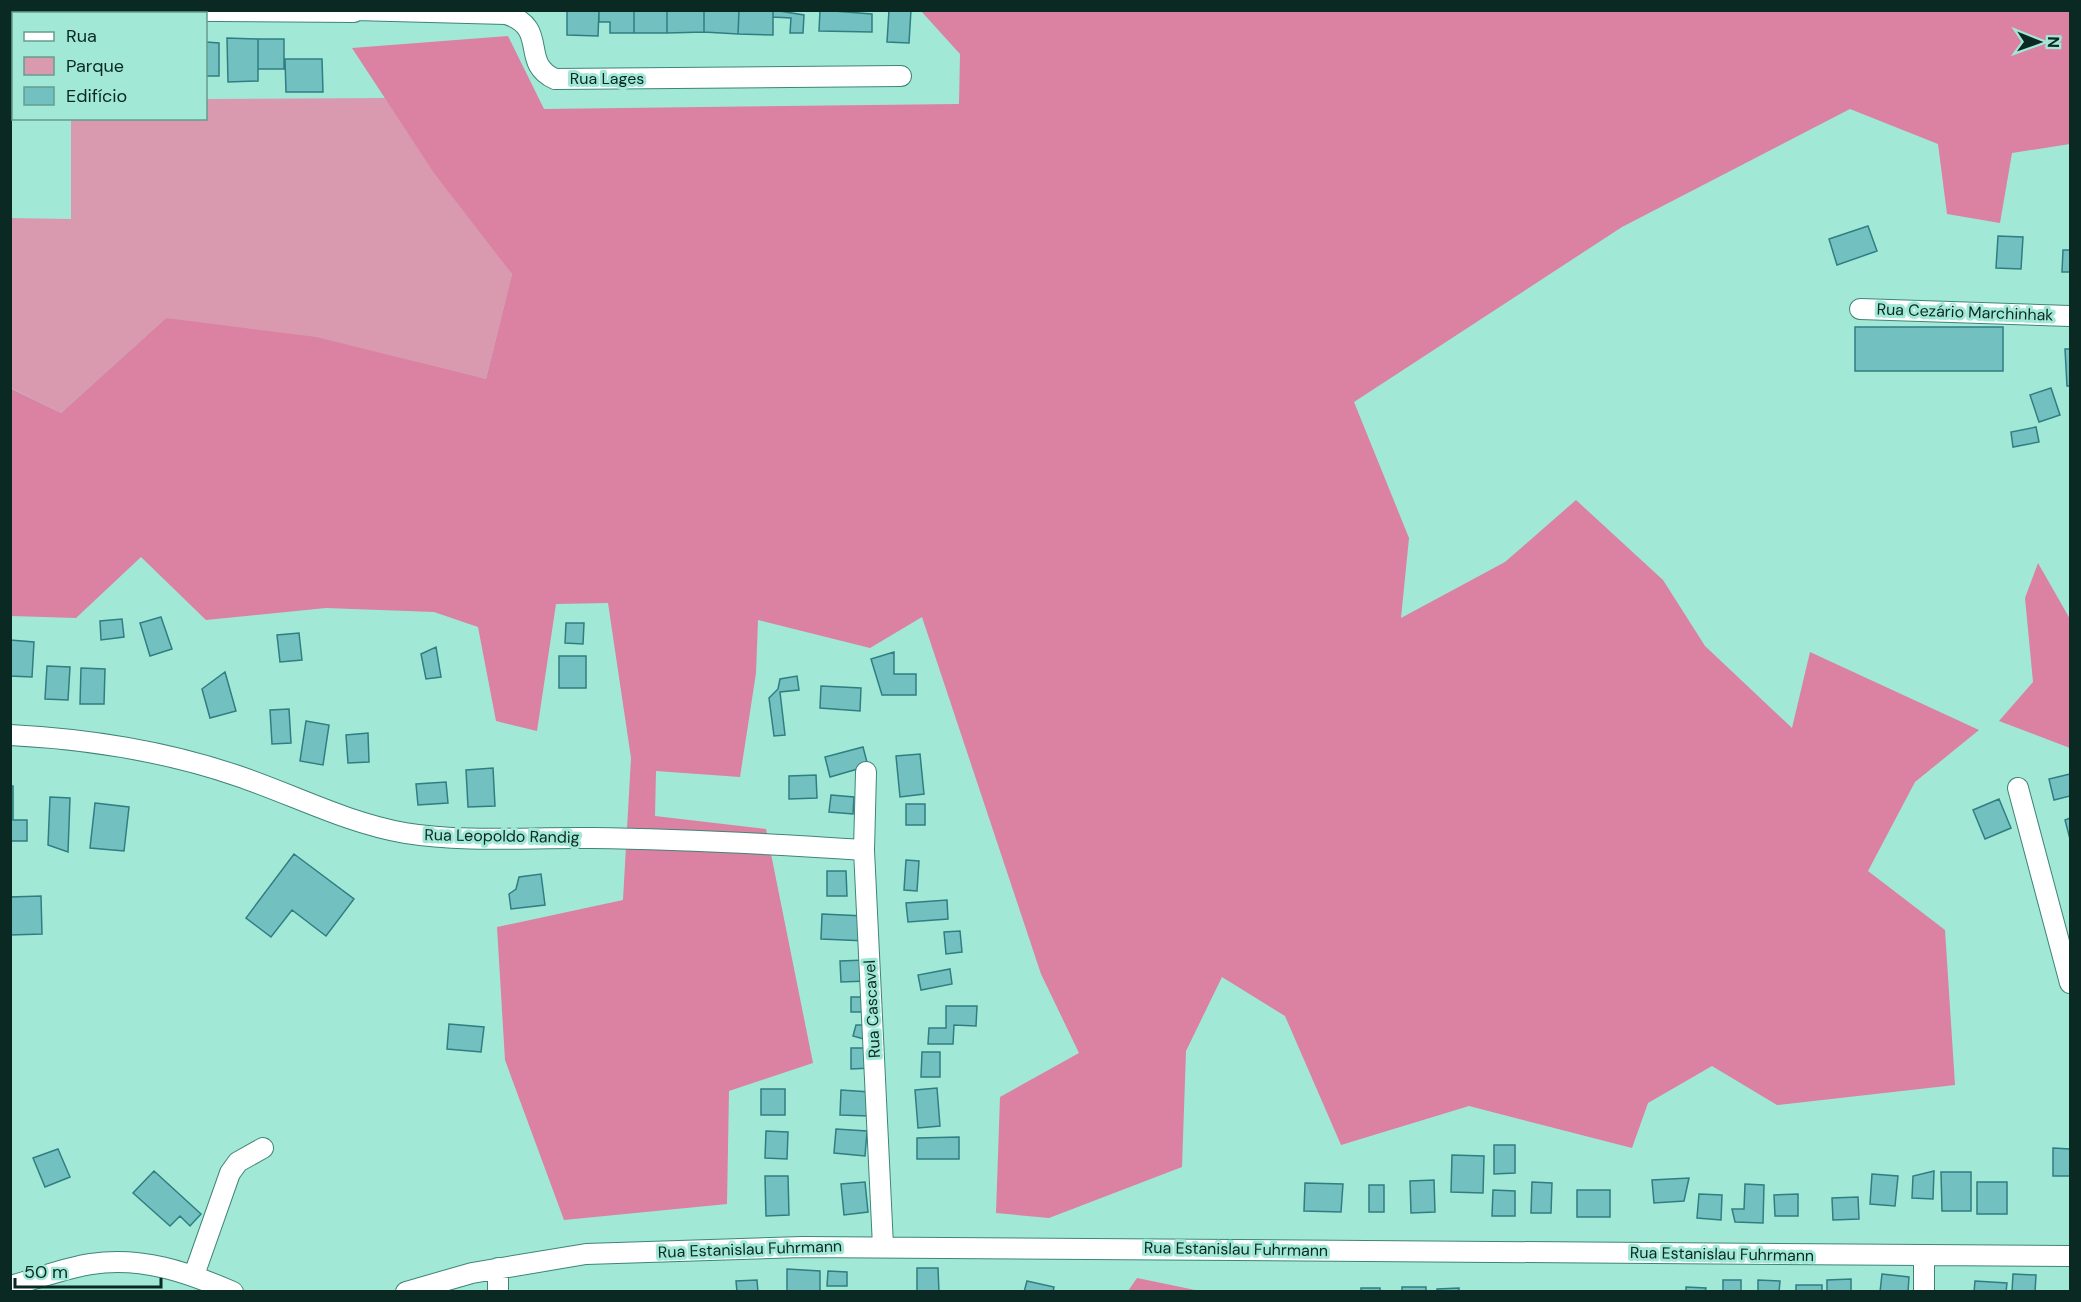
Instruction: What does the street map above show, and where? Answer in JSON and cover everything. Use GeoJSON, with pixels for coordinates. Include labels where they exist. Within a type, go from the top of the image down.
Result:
{"type":"FeatureCollection","features":[{"type":"Feature","properties":{"kind":"street","name":"Rua Lages"},"geometry":{"type":"LineString","coordinates":[[63,10],[506,14],[519,18],[527,25],[538,65],[544,74],[555,79],[901,76]]}},
{"type":"Feature","properties":{"kind":"street","name":"Rua Cezário Marchinhak"},"geometry":{"type":"LineString","coordinates":[[1860,309],[2070,316]]}},
{"type":"Feature","properties":{"kind":"street","name":"Rua Leopoldo Randig"},"geometry":{"type":"LineString","coordinates":[[10,735],[58,737],[169,756],[241,777],[365,824],[407,833],[447,838],[592,838],[864,850]]}},
{"type":"Feature","properties":{"kind":"street","name":"Rua Cascavel"},"geometry":{"type":"LineString","coordinates":[[866,772],[864,850],[883,1246]]}},
{"type":"Feature","properties":{"kind":"street"},"geometry":{"type":"LineString","coordinates":[[2018,788],[2070,983]]}},
{"type":"Feature","properties":{"kind":"street"},"geometry":{"type":"LineString","coordinates":[[194,1275],[230,1173],[238,1162],[263,1148]]}},
{"type":"Feature","properties":{"kind":"street","name":"Rua Estanislau Fuhrmann"},"geometry":{"type":"LineString","coordinates":[[406,1292],[498,1268],[586,1254],[883,1246],[2070,1256]]}},
{"type":"Feature","properties":{"kind":"street"},"geometry":{"type":"LineString","coordinates":[[1924,1255],[1924,1292]]}},
{"type":"Feature","properties":{"kind":"street"},"geometry":{"type":"LineString","coordinates":[[10,1286],[89,1264],[123,1261],[161,1266],[194,1275],[233,1292]]}},
{"type":"Feature","properties":{"kind":"street"},"geometry":{"type":"LineString","coordinates":[[498,1268],[498,1292]]}},
{"type":"Feature","properties":{"kind":"green space"},"geometry":{"type":"Polygon","coordinates":[[[385,98],[512,274],[486,379],[166,318],[61,413],[11,388],[10,218],[71,219],[71,120],[207,120],[207,99],[385,98]]]}},
{"type":"Feature","properties":{"kind":"shaded area"},"geometry":{"type":"Polygon","coordinates":[[[921,11],[2070,11],[2070,144],[2012,153],[2000,223],[1947,214],[1938,144],[1850,109],[1622,227],[1354,402],[1409,538],[1401,618],[1505,562],[1576,500],[1663,580],[1705,646],[1792,728],[1810,652],[1979,730],[1915,782],[1868,871],[1945,930],[1955,1085],[1777,1105],[1712,1066],[1648,1103],[1632,1148],[1469,1106],[1341,1145],[1285,1016],[1222,977],[1186,1051],[1182,1167],[1049,1218],[996,1213],[1000,1097],[1079,1053],[1041,974],[922,617],[870,648],[758,620],[756,673],[740,777],[656,771],[655,816],[766,829],[813,1063],[729,1091],[727,1204],[564,1220],[505,1060],[497,927],[623,900],[631,758],[608,603],[556,604],[537,731],[496,721],[478,627],[434,612],[326,608],[206,620],[141,557],[76,618],[11,616],[10,388],[61,413],[166,318],[316,337],[486,379],[512,274],[434,173],[352,48],[508,36],[544,109],[959,104],[960,54],[921,11]]]}},
{"type":"Feature","properties":{"kind":"shaded area"},"geometry":{"type":"Polygon","coordinates":[[[2038,563],[2070,619],[2070,748],[1999,721],[2033,682],[2025,598],[2038,563]]]}},
{"type":"Feature","properties":{"kind":"shaded area"},"geometry":{"type":"Polygon","coordinates":[[[1137,1278],[1200,1291],[1128,1291],[1137,1278]]]}},
{"type":"Feature","properties":{"kind":"building"},"geometry":{"type":"Polygon","coordinates":[[[567,10],[599,10],[598,36],[567,35],[567,10]]]}},
{"type":"Feature","properties":{"kind":"building"},"geometry":{"type":"Polygon","coordinates":[[[599,10],[634,10],[634,33],[610,33],[610,22],[599,22],[599,10]]]}},
{"type":"Feature","properties":{"kind":"building"},"geometry":{"type":"Polygon","coordinates":[[[634,10],[667,10],[667,33],[634,33],[634,10]]]}},
{"type":"Feature","properties":{"kind":"building"},"geometry":{"type":"Polygon","coordinates":[[[667,10],[704,10],[704,32],[667,33],[667,10]]]}},
{"type":"Feature","properties":{"kind":"building"},"geometry":{"type":"Polygon","coordinates":[[[739,10],[773,10],[773,35],[738,34],[739,10]]]}},
{"type":"Feature","properties":{"kind":"building"},"geometry":{"type":"Polygon","coordinates":[[[739,10],[738,34],[704,32],[704,11],[739,10]]]}},
{"type":"Feature","properties":{"kind":"building"},"geometry":{"type":"Polygon","coordinates":[[[773,10],[804,15],[803,33],[790,33],[791,18],[773,17],[773,10]]]}},
{"type":"Feature","properties":{"kind":"building"},"geometry":{"type":"Polygon","coordinates":[[[820,10],[872,14],[872,32],[819,31],[820,10]]]}},
{"type":"Feature","properties":{"kind":"building"},"geometry":{"type":"Polygon","coordinates":[[[889,10],[911,10],[909,43],[887,42],[889,10]]]}},
{"type":"Feature","properties":{"kind":"building"},"geometry":{"type":"Polygon","coordinates":[[[227,38],[258,39],[258,81],[228,82],[227,38]]]}},
{"type":"Feature","properties":{"kind":"building"},"geometry":{"type":"Polygon","coordinates":[[[258,39],[284,39],[284,69],[258,69],[258,39]]]}},
{"type":"Feature","properties":{"kind":"building"},"geometry":{"type":"Polygon","coordinates":[[[207,42],[219,43],[219,76],[207,76],[207,42]]]}},
{"type":"Feature","properties":{"kind":"building"},"geometry":{"type":"Polygon","coordinates":[[[285,59],[322,59],[323,92],[286,92],[285,59]]]}},
{"type":"Feature","properties":{"kind":"building"},"geometry":{"type":"Polygon","coordinates":[[[1868,226],[1877,251],[1837,265],[1829,239],[1868,226]]]}},
{"type":"Feature","properties":{"kind":"building"},"geometry":{"type":"Polygon","coordinates":[[[1998,236],[2023,237],[2021,269],[1996,268],[1998,236]]]}},
{"type":"Feature","properties":{"kind":"building"},"geometry":{"type":"Polygon","coordinates":[[[2063,250],[2070,250],[2070,272],[2062,272],[2063,250]]]}},
{"type":"Feature","properties":{"kind":"building"},"geometry":{"type":"Polygon","coordinates":[[[1855,327],[2003,327],[2003,371],[1855,371],[1855,327]]]}},
{"type":"Feature","properties":{"kind":"building"},"geometry":{"type":"Polygon","coordinates":[[[2065,349],[2070,349],[2070,386],[2067,386],[2065,349]]]}},
{"type":"Feature","properties":{"kind":"building"},"geometry":{"type":"Polygon","coordinates":[[[2051,388],[2060,415],[2039,422],[2030,395],[2051,388]]]}},
{"type":"Feature","properties":{"kind":"building"},"geometry":{"type":"Polygon","coordinates":[[[2036,427],[2039,442],[2013,447],[2011,432],[2036,427]]]}},
{"type":"Feature","properties":{"kind":"building"},"geometry":{"type":"Polygon","coordinates":[[[161,617],[172,649],[150,656],[140,623],[161,617]]]}},
{"type":"Feature","properties":{"kind":"building"},"geometry":{"type":"Polygon","coordinates":[[[122,619],[124,637],[101,640],[100,621],[122,619]]]}},
{"type":"Feature","properties":{"kind":"building"},"geometry":{"type":"Polygon","coordinates":[[[566,623],[584,623],[583,644],[565,643],[566,623]]]}},
{"type":"Feature","properties":{"kind":"building"},"geometry":{"type":"Polygon","coordinates":[[[299,633],[302,660],[280,662],[277,635],[299,633]]]}},
{"type":"Feature","properties":{"kind":"building"},"geometry":{"type":"Polygon","coordinates":[[[10,640],[34,642],[32,677],[10,676],[10,640]]]}},
{"type":"Feature","properties":{"kind":"building"},"geometry":{"type":"Polygon","coordinates":[[[436,647],[441,677],[426,679],[421,654],[436,647]]]}},
{"type":"Feature","properties":{"kind":"building"},"geometry":{"type":"Polygon","coordinates":[[[894,652],[894,674],[916,674],[916,695],[882,695],[871,659],[894,652]]]}},
{"type":"Feature","properties":{"kind":"building"},"geometry":{"type":"Polygon","coordinates":[[[559,656],[586,656],[586,688],[559,688],[559,656]]]}},
{"type":"Feature","properties":{"kind":"building"},"geometry":{"type":"Polygon","coordinates":[[[47,666],[70,667],[68,700],[45,699],[47,666]]]}},
{"type":"Feature","properties":{"kind":"building"},"geometry":{"type":"Polygon","coordinates":[[[81,668],[105,669],[104,704],[80,704],[81,668]]]}},
{"type":"Feature","properties":{"kind":"building"},"geometry":{"type":"Polygon","coordinates":[[[225,672],[236,711],[210,718],[202,689],[225,672]]]}},
{"type":"Feature","properties":{"kind":"building"},"geometry":{"type":"Polygon","coordinates":[[[797,676],[799,690],[780,692],[785,735],[774,736],[769,698],[778,689],[780,679],[797,676]]]}},
{"type":"Feature","properties":{"kind":"building"},"geometry":{"type":"Polygon","coordinates":[[[821,686],[861,688],[860,711],[820,708],[821,686]]]}},
{"type":"Feature","properties":{"kind":"building"},"geometry":{"type":"Polygon","coordinates":[[[289,709],[291,743],[272,744],[270,710],[289,709]]]}},
{"type":"Feature","properties":{"kind":"building"},"geometry":{"type":"Polygon","coordinates":[[[306,721],[329,725],[323,765],[300,761],[306,721]]]}},
{"type":"Feature","properties":{"kind":"building"},"geometry":{"type":"Polygon","coordinates":[[[368,733],[369,762],[348,763],[346,735],[368,733]]]}},
{"type":"Feature","properties":{"kind":"building"},"geometry":{"type":"Polygon","coordinates":[[[863,747],[868,766],[830,777],[825,757],[863,747]]]}},
{"type":"Feature","properties":{"kind":"building"},"geometry":{"type":"Polygon","coordinates":[[[920,754],[924,794],[900,797],[896,756],[920,754]]]}},
{"type":"Feature","properties":{"kind":"building"},"geometry":{"type":"Polygon","coordinates":[[[493,768],[495,806],[468,807],[466,770],[493,768]]]}},
{"type":"Feature","properties":{"kind":"building"},"geometry":{"type":"Polygon","coordinates":[[[2070,774],[2070,796],[2054,800],[2049,779],[2070,774]]]}},
{"type":"Feature","properties":{"kind":"building"},"geometry":{"type":"Polygon","coordinates":[[[816,775],[817,798],[789,799],[789,776],[816,775]]]}},
{"type":"Feature","properties":{"kind":"building"},"geometry":{"type":"Polygon","coordinates":[[[446,782],[448,803],[418,805],[416,784],[446,782]]]}},
{"type":"Feature","properties":{"kind":"building"},"geometry":{"type":"Polygon","coordinates":[[[10,786],[13,786],[13,820],[27,820],[27,841],[10,841],[10,786]]]}},
{"type":"Feature","properties":{"kind":"building"},"geometry":{"type":"Polygon","coordinates":[[[831,795],[854,797],[853,814],[829,812],[831,795]]]}},
{"type":"Feature","properties":{"kind":"building"},"geometry":{"type":"Polygon","coordinates":[[[50,797],[70,798],[68,852],[48,845],[50,797]]]}},
{"type":"Feature","properties":{"kind":"building"},"geometry":{"type":"Polygon","coordinates":[[[1999,799],[2011,828],[1985,839],[1973,810],[1999,799]]]}},
{"type":"Feature","properties":{"kind":"building"},"geometry":{"type":"Polygon","coordinates":[[[95,803],[129,807],[124,851],[90,848],[95,803]]]}},
{"type":"Feature","properties":{"kind":"building"},"geometry":{"type":"Polygon","coordinates":[[[906,804],[925,804],[925,825],[906,825],[906,804]]]}},
{"type":"Feature","properties":{"kind":"building"},"geometry":{"type":"Polygon","coordinates":[[[2070,818],[2070,839],[2065,820],[2070,818]]]}},
{"type":"Feature","properties":{"kind":"building"},"geometry":{"type":"Polygon","coordinates":[[[294,854],[354,899],[326,936],[292,910],[271,937],[246,918],[294,854]]]}},
{"type":"Feature","properties":{"kind":"building"},"geometry":{"type":"Polygon","coordinates":[[[906,860],[919,861],[917,891],[904,890],[906,860]]]}},
{"type":"Feature","properties":{"kind":"building"},"geometry":{"type":"Polygon","coordinates":[[[827,871],[846,871],[847,896],[827,896],[827,871]]]}},
{"type":"Feature","properties":{"kind":"building"},"geometry":{"type":"Polygon","coordinates":[[[541,874],[545,905],[511,909],[509,894],[516,889],[519,877],[541,874]]]}},
{"type":"Feature","properties":{"kind":"building"},"geometry":{"type":"Polygon","coordinates":[[[41,896],[42,934],[10,935],[10,897],[41,896]]]}},
{"type":"Feature","properties":{"kind":"building"},"geometry":{"type":"Polygon","coordinates":[[[947,900],[948,919],[908,922],[906,903],[947,900]]]}},
{"type":"Feature","properties":{"kind":"building"},"geometry":{"type":"Polygon","coordinates":[[[822,914],[864,916],[867,941],[821,939],[822,914]]]}},
{"type":"Feature","properties":{"kind":"building"},"geometry":{"type":"Polygon","coordinates":[[[960,931],[962,952],[946,954],[944,932],[960,931]]]}},
{"type":"Feature","properties":{"kind":"building"},"geometry":{"type":"Polygon","coordinates":[[[866,960],[867,981],[841,982],[840,961],[866,960]]]}},
{"type":"Feature","properties":{"kind":"building"},"geometry":{"type":"Polygon","coordinates":[[[950,969],[952,984],[921,990],[918,975],[950,969]]]}},
{"type":"Feature","properties":{"kind":"building"},"geometry":{"type":"Polygon","coordinates":[[[851,997],[870,997],[870,1012],[851,1012],[851,997]]]}},
{"type":"Feature","properties":{"kind":"building"},"geometry":{"type":"Polygon","coordinates":[[[946,1006],[977,1006],[976,1026],[954,1025],[953,1044],[928,1044],[929,1028],[946,1028],[946,1006]]]}},
{"type":"Feature","properties":{"kind":"building"},"geometry":{"type":"Polygon","coordinates":[[[449,1024],[484,1027],[481,1052],[447,1049],[449,1024]]]}},
{"type":"Feature","properties":{"kind":"building"},"geometry":{"type":"Polygon","coordinates":[[[856,1025],[871,1025],[871,1041],[853,1036],[856,1025]]]}},
{"type":"Feature","properties":{"kind":"building"},"geometry":{"type":"Polygon","coordinates":[[[851,1048],[871,1048],[871,1068],[851,1069],[851,1048]]]}},
{"type":"Feature","properties":{"kind":"building"},"geometry":{"type":"Polygon","coordinates":[[[922,1052],[940,1052],[940,1077],[921,1077],[922,1052]]]}},
{"type":"Feature","properties":{"kind":"building"},"geometry":{"type":"Polygon","coordinates":[[[937,1088],[940,1126],[918,1128],[915,1090],[937,1088]]]}},
{"type":"Feature","properties":{"kind":"building"},"geometry":{"type":"Polygon","coordinates":[[[761,1089],[785,1089],[785,1115],[761,1115],[761,1089]]]}},
{"type":"Feature","properties":{"kind":"building"},"geometry":{"type":"Polygon","coordinates":[[[841,1090],[870,1092],[869,1116],[840,1115],[841,1090]]]}},
{"type":"Feature","properties":{"kind":"building"},"geometry":{"type":"Polygon","coordinates":[[[836,1129],[867,1131],[865,1156],[834,1153],[836,1129]]]}},
{"type":"Feature","properties":{"kind":"building"},"geometry":{"type":"Polygon","coordinates":[[[766,1131],[788,1132],[787,1159],[765,1158],[766,1131]]]}},
{"type":"Feature","properties":{"kind":"building"},"geometry":{"type":"Polygon","coordinates":[[[959,1137],[959,1159],[917,1159],[917,1138],[959,1137]]]}},
{"type":"Feature","properties":{"kind":"building"},"geometry":{"type":"Polygon","coordinates":[[[1494,1145],[1515,1145],[1515,1173],[1494,1174],[1494,1145]]]}},
{"type":"Feature","properties":{"kind":"building"},"geometry":{"type":"Polygon","coordinates":[[[2053,1148],[2070,1149],[2070,1176],[2053,1176],[2053,1148]]]}},
{"type":"Feature","properties":{"kind":"building"},"geometry":{"type":"Polygon","coordinates":[[[58,1149],[70,1177],[45,1187],[33,1158],[58,1149]]]}},
{"type":"Feature","properties":{"kind":"building"},"geometry":{"type":"Polygon","coordinates":[[[1452,1155],[1484,1156],[1483,1193],[1451,1192],[1452,1155]]]}},
{"type":"Feature","properties":{"kind":"building"},"geometry":{"type":"Polygon","coordinates":[[[154,1171],[201,1214],[190,1226],[180,1216],[170,1226],[133,1193],[154,1171]]]}},
{"type":"Feature","properties":{"kind":"building"},"geometry":{"type":"Polygon","coordinates":[[[1934,1171],[1933,1199],[1912,1198],[1913,1176],[1934,1171]]]}},
{"type":"Feature","properties":{"kind":"building"},"geometry":{"type":"Polygon","coordinates":[[[1941,1172],[1971,1172],[1971,1211],[1942,1211],[1941,1172]]]}},
{"type":"Feature","properties":{"kind":"building"},"geometry":{"type":"Polygon","coordinates":[[[1872,1174],[1898,1176],[1895,1206],[1870,1204],[1872,1174]]]}},
{"type":"Feature","properties":{"kind":"building"},"geometry":{"type":"Polygon","coordinates":[[[765,1176],[788,1176],[789,1215],[766,1216],[765,1176]]]}},
{"type":"Feature","properties":{"kind":"building"},"geometry":{"type":"Polygon","coordinates":[[[1689,1178],[1684,1201],[1654,1203],[1652,1180],[1689,1178]]]}},
{"type":"Feature","properties":{"kind":"building"},"geometry":{"type":"Polygon","coordinates":[[[1434,1180],[1435,1212],[1411,1213],[1410,1181],[1434,1180]]]}},
{"type":"Feature","properties":{"kind":"building"},"geometry":{"type":"Polygon","coordinates":[[[865,1182],[868,1212],[844,1215],[841,1184],[865,1182]]]}},
{"type":"Feature","properties":{"kind":"building"},"geometry":{"type":"Polygon","coordinates":[[[1532,1182],[1552,1183],[1551,1213],[1531,1213],[1532,1182]]]}},
{"type":"Feature","properties":{"kind":"building"},"geometry":{"type":"Polygon","coordinates":[[[1977,1182],[2007,1182],[2007,1214],[1977,1214],[1977,1182]]]}},
{"type":"Feature","properties":{"kind":"building"},"geometry":{"type":"Polygon","coordinates":[[[1305,1183],[1343,1184],[1341,1212],[1304,1211],[1305,1183]]]}},
{"type":"Feature","properties":{"kind":"building"},"geometry":{"type":"Polygon","coordinates":[[[1745,1184],[1764,1185],[1763,1223],[1735,1222],[1732,1209],[1744,1209],[1745,1184]]]}},
{"type":"Feature","properties":{"kind":"building"},"geometry":{"type":"Polygon","coordinates":[[[1369,1185],[1384,1185],[1384,1212],[1369,1212],[1369,1185]]]}},
{"type":"Feature","properties":{"kind":"building"},"geometry":{"type":"Polygon","coordinates":[[[1493,1190],[1515,1191],[1515,1216],[1492,1216],[1493,1190]]]}},
{"type":"Feature","properties":{"kind":"building"},"geometry":{"type":"Polygon","coordinates":[[[1577,1190],[1610,1190],[1610,1217],[1577,1217],[1577,1190]]]}},
{"type":"Feature","properties":{"kind":"building"},"geometry":{"type":"Polygon","coordinates":[[[1699,1194],[1722,1195],[1721,1220],[1697,1218],[1699,1194]]]}},
{"type":"Feature","properties":{"kind":"building"},"geometry":{"type":"Polygon","coordinates":[[[1798,1194],[1798,1216],[1775,1216],[1774,1195],[1798,1194]]]}},
{"type":"Feature","properties":{"kind":"building"},"geometry":{"type":"Polygon","coordinates":[[[1858,1197],[1859,1219],[1833,1220],[1832,1198],[1858,1197]]]}},
{"type":"Feature","properties":{"kind":"building"},"geometry":{"type":"Polygon","coordinates":[[[917,1268],[938,1268],[939,1292],[917,1292],[917,1268]]]}},
{"type":"Feature","properties":{"kind":"building"},"geometry":{"type":"Polygon","coordinates":[[[787,1269],[820,1271],[820,1292],[787,1292],[787,1269]]]}},
{"type":"Feature","properties":{"kind":"building"},"geometry":{"type":"Polygon","coordinates":[[[828,1271],[847,1272],[847,1286],[827,1286],[828,1271]]]}},
{"type":"Feature","properties":{"kind":"building"},"geometry":{"type":"Polygon","coordinates":[[[1882,1274],[1909,1277],[1908,1292],[1880,1292],[1882,1274]]]}},
{"type":"Feature","properties":{"kind":"building"},"geometry":{"type":"Polygon","coordinates":[[[2013,1274],[2036,1275],[2035,1292],[2012,1292],[2013,1274]]]}},
{"type":"Feature","properties":{"kind":"building"},"geometry":{"type":"Polygon","coordinates":[[[1851,1279],[1851,1292],[1827,1292],[1827,1280],[1851,1279]]]}},
{"type":"Feature","properties":{"kind":"building"},"geometry":{"type":"Polygon","coordinates":[[[757,1280],[758,1292],[737,1292],[736,1281],[757,1280]]]}},
{"type":"Feature","properties":{"kind":"building"},"geometry":{"type":"Polygon","coordinates":[[[1723,1280],[1741,1280],[1741,1292],[1723,1292],[1723,1280]]]}},
{"type":"Feature","properties":{"kind":"building"},"geometry":{"type":"Polygon","coordinates":[[[1758,1280],[1780,1281],[1779,1292],[1758,1292],[1758,1280]]]}},
{"type":"Feature","properties":{"kind":"building"},"geometry":{"type":"Polygon","coordinates":[[[1027,1281],[1054,1287],[1053,1292],[1024,1292],[1027,1281]]]}},
{"type":"Feature","properties":{"kind":"building"},"geometry":{"type":"Polygon","coordinates":[[[1975,1281],[2007,1283],[2006,1292],[1974,1292],[1975,1281]]]}},
{"type":"Feature","properties":{"kind":"building"},"geometry":{"type":"Polygon","coordinates":[[[1796,1285],[1822,1285],[1822,1292],[1796,1292],[1796,1285]]]}},
{"type":"Feature","properties":{"kind":"building"},"geometry":{"type":"Polygon","coordinates":[[[1402,1287],[1426,1287],[1426,1292],[1402,1292],[1402,1287]]]}},
{"type":"Feature","properties":{"kind":"building"},"geometry":{"type":"Polygon","coordinates":[[[1686,1287],[1706,1288],[1705,1292],[1686,1292],[1686,1287]]]}},
{"type":"Feature","properties":{"kind":"building"},"geometry":{"type":"Polygon","coordinates":[[[1361,1288],[1380,1288],[1380,1292],[1361,1292],[1361,1288]]]}},
{"type":"Feature","properties":{"kind":"building"},"geometry":{"type":"Polygon","coordinates":[[[1459,1288],[1459,1292],[1437,1292],[1437,1289],[1459,1288]]]}}]}
